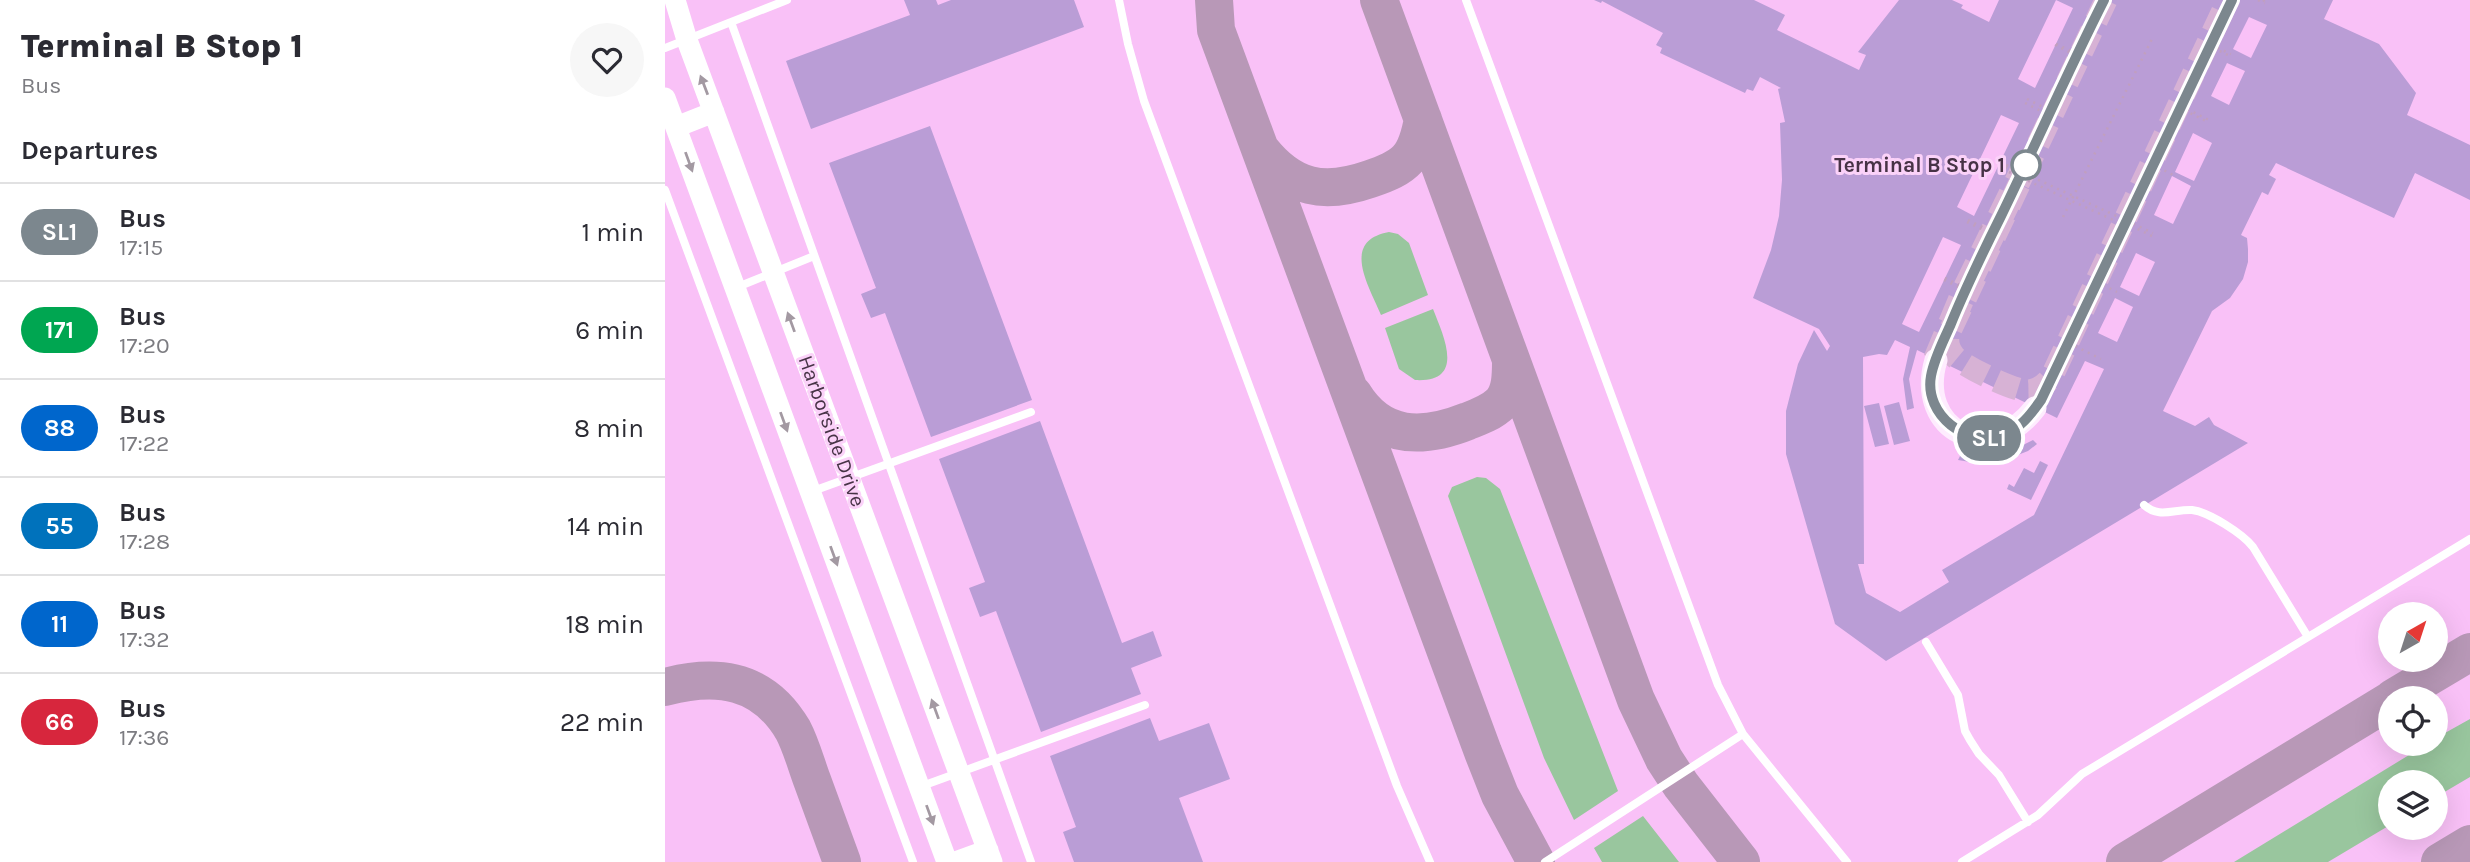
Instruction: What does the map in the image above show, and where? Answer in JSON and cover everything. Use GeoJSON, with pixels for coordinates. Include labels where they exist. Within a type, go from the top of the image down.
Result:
{"type":"FeatureCollection","features":[{"type":"Feature","properties":{"kind":"main road"},"geometry":{"type":"LineString","coordinates":[[1936,360],[1930,385],[1935,406],[1949,423],[1961,432],[1983,438],[2004,435],[2021,424],[2035,408]]}},
{"type":"Feature","properties":{"kind":"street","name":"Harborside Drive"},"geometry":{"type":"LineString","coordinates":[[675,0],[687,40],[990,856]]}},
{"type":"Feature","properties":{"kind":"street","name":"Harborside Drive"},"geometry":{"type":"LineString","coordinates":[[665,98],[947,862]]}},
{"type":"Feature","properties":{"kind":"street"},"geometry":{"type":"LineString","coordinates":[[675,127],[714,112]]}},
{"type":"Feature","properties":{"kind":"street"},"geometry":{"type":"LineString","coordinates":[[955,862],[990,856]]}},
{"type":"Feature","properties":{"kind":"lane"},"geometry":{"type":"LineString","coordinates":[[665,48],[787,0]]}},
{"type":"Feature","properties":{"kind":"lane"},"geometry":{"type":"LineString","coordinates":[[1119,0],[1144,101],[1397,786],[1430,862]]}},
{"type":"Feature","properties":{"kind":"lane"},"geometry":{"type":"LineString","coordinates":[[1466,0],[1733,718],[1847,862]]}},
{"type":"Feature","properties":{"kind":"lane"},"geometry":{"type":"LineString","coordinates":[[731,22],[1031,862]]}},
{"type":"Feature","properties":{"kind":"lane"},"geometry":{"type":"LineString","coordinates":[[665,190],[913,862]]}},
{"type":"Feature","properties":{"kind":"lane"},"geometry":{"type":"LineString","coordinates":[[735,288],[814,256]]}},
{"type":"Feature","properties":{"kind":"lane"},"geometry":{"type":"LineString","coordinates":[[810,492],[1031,412]]}},
{"type":"Feature","properties":{"kind":"lane"},"geometry":{"type":"LineString","coordinates":[[2144,505],[2151,511],[2160,513],[2194,511],[2242,534],[2253,547],[2308,638]]}},
{"type":"Feature","properties":{"kind":"lane"},"geometry":{"type":"LineString","coordinates":[[1962,862],[2028,822],[2082,774],[2470,539]]}},
{"type":"Feature","properties":{"kind":"lane"},"geometry":{"type":"LineString","coordinates":[[1926,642],[1958,695],[1965,731],[1970,740],[1999,775],[2028,822]]}},
{"type":"Feature","properties":{"kind":"lane"},"geometry":{"type":"LineString","coordinates":[[919,787],[1145,705]]}},
{"type":"Feature","properties":{"kind":"lane"},"geometry":{"type":"LineString","coordinates":[[1545,862],[1743,734]]}},
{"type":"Feature","properties":{"kind":"path"},"geometry":{"type":"LineString","coordinates":[[2063,217],[2153,37]]}},
{"type":"Feature","properties":{"kind":"path"},"geometry":{"type":"LineString","coordinates":[[2056,45],[2078,55]]}},
{"type":"Feature","properties":{"kind":"path"},"geometry":{"type":"LineString","coordinates":[[2209,45],[2230,55]]}},
{"type":"Feature","properties":{"kind":"path"},"geometry":{"type":"LineString","coordinates":[[2027,99],[2052,111]]}},
{"type":"Feature","properties":{"kind":"path"},"geometry":{"type":"LineString","coordinates":[[2025,103],[2051,116]]}},
{"type":"Feature","properties":{"kind":"path"},"geometry":{"type":"LineString","coordinates":[[2180,107],[2209,121]]}},
{"type":"Feature","properties":{"kind":"path"},"geometry":{"type":"LineString","coordinates":[[2022,175],[2000,163],[2152,235],[2125,223]]}},
{"type":"Feature","properties":{"kind":"path"},"geometry":{"type":"LineString","coordinates":[[2153,164],[2173,174]]}},
{"type":"Feature","properties":{"kind":"path"},"geometry":{"type":"LineString","coordinates":[[2009,172],[2135,230]]}},
{"type":"Feature","properties":{"kind":"path"},"geometry":{"type":"LineString","coordinates":[[1968,221],[1993,234]]}},
{"type":"Feature","properties":{"kind":"path"},"geometry":{"type":"LineString","coordinates":[[1944,279],[1966,290]]}},
{"type":"Feature","properties":{"kind":"path"},"geometry":{"type":"LineString","coordinates":[[2097,283],[2117,293]]}},
{"type":"Feature","properties":{"kind":"path"},"geometry":{"type":"LineString","coordinates":[[2068,344],[2101,359]]}},
{"type":"Feature","properties":{"kind":"shaded area"},"geometry":{"type":"Polygon","coordinates":[[[665,0],[2470,0],[2470,862],[665,862],[665,0]]]}},
{"type":"Feature","properties":{"kind":"green space"},"geometry":{"type":"Polygon","coordinates":[[[1389,232],[1398,234],[1409,243],[1428,295],[1381,315],[1365,278],[1362,255],[1365,245],[1374,237],[1389,232]]]}},
{"type":"Feature","properties":{"kind":"green space"},"geometry":{"type":"Polygon","coordinates":[[[1433,309],[1445,344],[1446,366],[1441,374],[1431,379],[1415,380],[1399,369],[1385,328],[1433,309]]]}},
{"type":"Feature","properties":{"kind":"green space"},"geometry":{"type":"Polygon","coordinates":[[[1477,477],[1486,478],[1500,489],[1618,791],[1574,820],[1544,758],[1448,496],[1452,487],[1477,477]]]}},
{"type":"Feature","properties":{"kind":"green space"},"geometry":{"type":"Polygon","coordinates":[[[2470,719],[2470,777],[2448,790],[2448,770],[2384,770],[2407,756],[2448,756],[2448,731],[2470,719]]]}},
{"type":"Feature","properties":{"kind":"green space"},"geometry":{"type":"Polygon","coordinates":[[[2378,774],[2378,832],[2328,862],[2234,862],[2378,774]]]}},
{"type":"Feature","properties":{"kind":"green space"},"geometry":{"type":"Polygon","coordinates":[[[1643,816],[1679,862],[1602,862],[1594,848],[1643,816]]]}},
{"type":"Feature","properties":{"kind":"building"},"geometry":{"type":"Polygon","coordinates":[[[904,0],[936,0],[938,5],[951,0],[1074,0],[1084,27],[811,129],[786,61],[910,15],[904,0]]]}},
{"type":"Feature","properties":{"kind":"building"},"geometry":{"type":"Polygon","coordinates":[[[1594,0],[1754,0],[1785,15],[1777,30],[1859,70],[1866,55],[1858,52],[1899,0],[1952,0],[1963,5],[1961,8],[1989,22],[1999,0],[2056,0],[2333,0],[2324,19],[2379,44],[2416,93],[2407,115],[2470,145],[2470,200],[2415,173],[2394,218],[2276,163],[2269,175],[2276,179],[2268,195],[2262,192],[2241,235],[2247,238],[2248,249],[2248,262],[2243,279],[2230,298],[2212,311],[2163,411],[2195,426],[2209,417],[2214,425],[2248,443],[1886,661],[1835,624],[1786,454],[1786,411],[1798,364],[1814,330],[1827,351],[1830,346],[1819,329],[1753,298],[1771,250],[1779,216],[1782,180],[1780,123],[1785,122],[1778,89],[1781,88],[1760,77],[1753,91],[1747,89],[1745,93],[1660,53],[1662,48],[1656,45],[1663,33],[1602,1],[1601,3],[1594,0]],[[2056,0],[2018,79],[2035,88],[2073,8],[2056,0]],[[2249,17],[2233,49],[2251,58],[2267,25],[2249,17]],[[2227,63],[2211,96],[2229,105],[2245,71],[2227,63]],[[2001,115],[1957,207],[1974,216],[2019,123],[2001,115]],[[2193,133],[2175,172],[2194,181],[2212,143],[2193,133]],[[2172,176],[2154,215],[2173,224],[2191,186],[2172,176]],[[1943,237],[1902,324],[1919,332],[1961,245],[1943,237]],[[2136,253],[2120,287],[2139,296],[2155,262],[2136,253]],[[2115,298],[2098,333],[2117,342],[2133,307],[2115,298]],[[1895,340],[1887,355],[1863,357],[1864,564],[1858,564],[1866,593],[1900,612],[1949,582],[1942,570],[2034,515],[2104,369],[2085,361],[2057,418],[1917,350],[1909,379],[1914,408],[1907,410],[1903,379],[1910,347],[1895,340]]]}},
{"type":"Feature","properties":{"kind":"building"},"geometry":{"type":"Polygon","coordinates":[[[930,126],[1032,400],[931,437],[885,313],[871,318],[861,294],[876,288],[829,163],[930,126]]]}},
{"type":"Feature","properties":{"kind":"building"},"geometry":{"type":"Polygon","coordinates":[[[1899,402],[1910,441],[1894,445],[1884,406],[1899,402]]]}},
{"type":"Feature","properties":{"kind":"building"},"geometry":{"type":"Polygon","coordinates":[[[1879,403],[1889,444],[1875,447],[1864,406],[1879,403]]]}},
{"type":"Feature","properties":{"kind":"building"},"geometry":{"type":"Polygon","coordinates":[[[1040,421],[1122,643],[1153,631],[1162,656],[1131,668],[1141,694],[1041,732],[996,611],[980,617],[969,588],[985,582],[939,459],[1040,421]]]}},
{"type":"Feature","properties":{"kind":"building"},"geometry":{"type":"Polygon","coordinates":[[[2033,440],[2037,444],[2028,451],[2000,462],[1982,464],[1958,460],[1961,454],[1986,457],[2003,455],[2033,440]]]}},
{"type":"Feature","properties":{"kind":"building"},"geometry":{"type":"Polygon","coordinates":[[[2040,461],[2048,465],[2031,500],[2007,489],[2009,484],[2014,487],[2024,468],[2034,473],[2040,461]]]}},
{"type":"Feature","properties":{"kind":"building"},"geometry":{"type":"Polygon","coordinates":[[[1150,718],[1159,741],[1209,723],[1230,779],[1179,798],[1203,862],[1074,862],[1063,832],[1076,827],[1050,756],[1150,718]]]}},
{"type":"Feature","properties":{"kind":"taxiway"},"geometry":{"type":"LineString","coordinates":[[1214,0],[1216,30],[1483,752],[1500,795],[1536,862]]}},
{"type":"Feature","properties":{"kind":"taxiway"},"geometry":{"type":"LineString","coordinates":[[1379,0],[1636,700],[1664,759],[1741,862]]}},
{"type":"Feature","properties":{"kind":"taxiway"},"geometry":{"type":"LineString","coordinates":[[1261,150],[1297,181],[1323,187],[1338,187],[1370,179],[1401,165],[1413,152],[1423,119]]}},
{"type":"Feature","properties":{"kind":"taxiway"},"geometry":{"type":"LineString","coordinates":[[1353,394],[1364,409],[1390,428],[1404,432],[1435,431],[1477,418],[1501,403],[1509,389],[1511,361]]}},
{"type":"Feature","properties":{"kind":"taxiway"},"geometry":{"type":"LineString","coordinates":[[2413,686],[2470,652]]}},
{"type":"Feature","properties":{"kind":"taxiway"},"geometry":{"type":"LineString","coordinates":[[665,687],[720,681],[753,690],[768,700],[781,713],[799,742],[842,862]]}},
{"type":"Feature","properties":{"kind":"taxiway"},"geometry":{"type":"LineString","coordinates":[[2125,862],[2378,708]]}},
{"type":"Feature","properties":{"kind":"taxiway"},"geometry":{"type":"LineString","coordinates":[[2440,862],[2470,844]]}},
{"type":"Feature","properties":{"kind":"tunnel"},"geometry":{"type":"LineString","coordinates":[[2106,0],[1948,335],[1949,348],[1954,356],[1967,366],[2022,390],[2039,388],[2052,376],[2228,0]]}},
{"type":"Feature","properties":{"kind":"tunnel"},"geometry":{"type":"LineString","coordinates":[[1936,360],[1965,290],[2026,164]]}},
{"type":"Feature","properties":{"kind":"bus line","name":"SL1"},"geometry":{"type":"LineString","coordinates":[[2104,0],[1965,290],[1936,360],[1930,385],[1935,406],[1949,423],[1967,435],[1992,438],[2004,435],[2028,418],[2041,400],[2232,0]]}},
{"type":"Feature","properties":{"kind":"place","name":"Terminal B Stop 1"},"geometry":{"type":"Point","coordinates":[2026,165]}}]}
